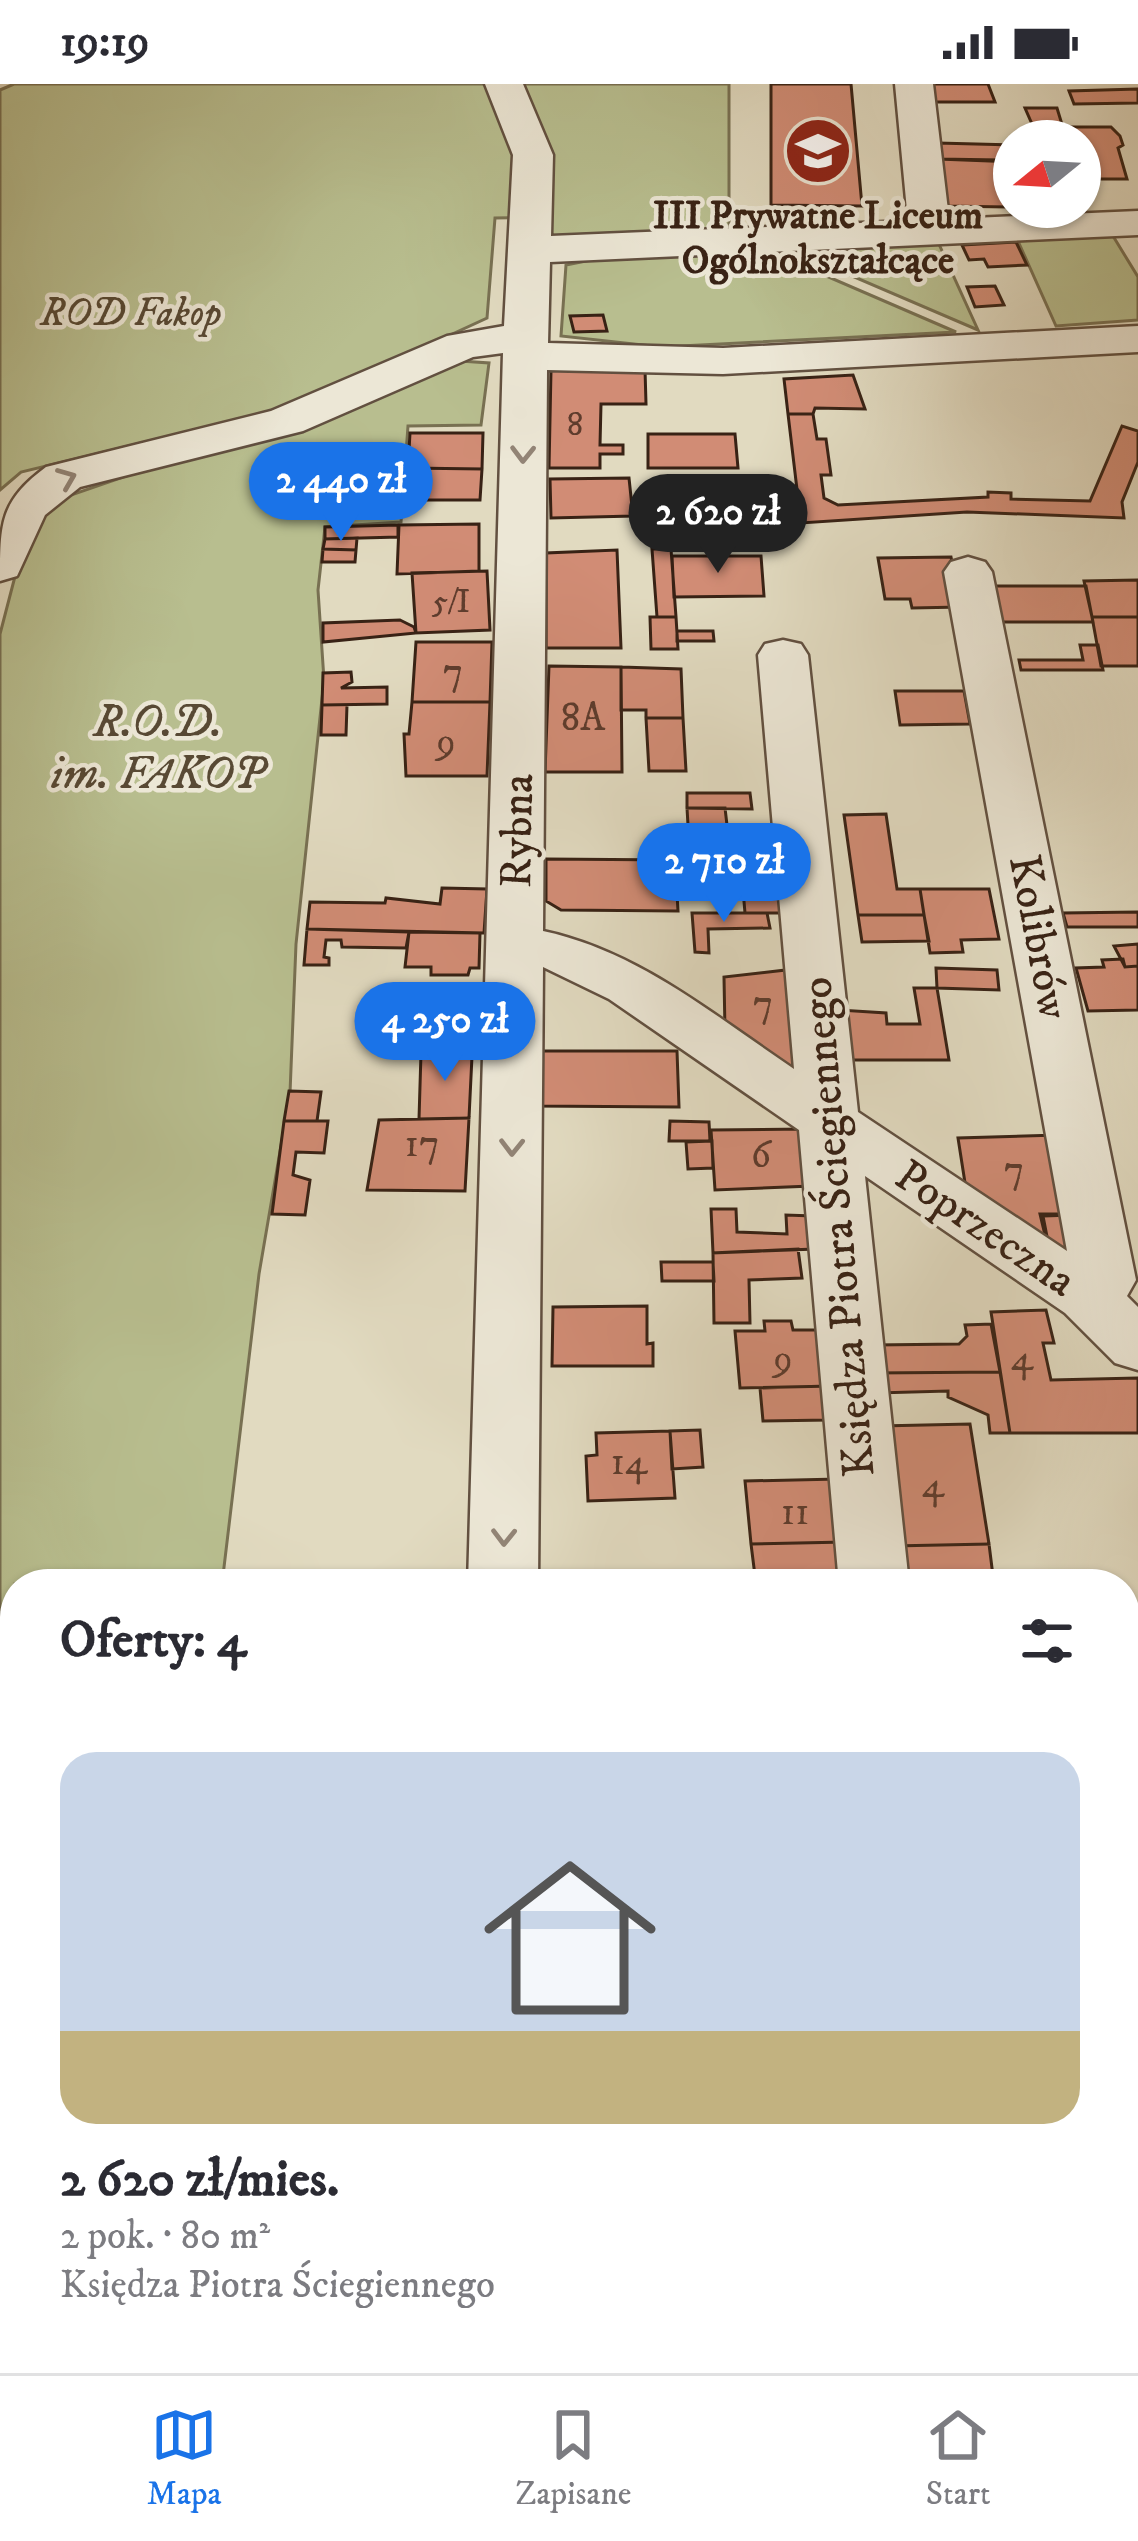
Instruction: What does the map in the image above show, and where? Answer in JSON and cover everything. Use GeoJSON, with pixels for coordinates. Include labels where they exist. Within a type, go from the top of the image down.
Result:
{"type":"FeatureCollection","features":[{"type":"Feature","properties":{"kind":"street","name":"Rybna"},"geometry":{"type":"LineString","coordinates":[[503,1569],[525,347],[533,154],[504,84]]}},
{"type":"Feature","properties":{"kind":"street"},"geometry":{"type":"LineString","coordinates":[[914,84],[930,231]]}},
{"type":"Feature","properties":{"kind":"street"},"geometry":{"type":"LineString","coordinates":[[530,250],[1138,223]]}},
{"type":"Feature","properties":{"kind":"street"},"geometry":{"type":"LineString","coordinates":[[0,566],[22,509],[35,494],[63,477],[286,421],[463,345],[723,361],[1138,339]]}},
{"type":"Feature","properties":{"kind":"street","name":"Kolibrów"},"geometry":{"type":"LineString","coordinates":[[968,572],[1104,1280],[1088,1297]]}},
{"type":"Feature","properties":{"kind":"street","name":"Księdza Piotra Ściegiennego"},"geometry":{"type":"LineString","coordinates":[[783,655],[873,1569]]}},
{"type":"Feature","properties":{"kind":"street","name":"Poprzeczna"},"geometry":{"type":"LineString","coordinates":[[516,946],[550,947],[586,959],[1088,1297],[1138,1346]]}},
{"type":"Feature","properties":{"kind":"green space","name":"ROD Fakop"},"geometry":{"type":"Polygon","coordinates":[[[14,84],[729,84],[729,228],[545,236],[549,217],[495,218],[487,318],[298,405],[21,472],[0,490],[0,90],[14,84]]]}},
{"type":"Feature","properties":{"kind":"green space"},"geometry":{"type":"Polygon","coordinates":[[[1113,236],[1138,277],[1138,320],[1056,326],[1018,241],[1113,236]]]}},
{"type":"Feature","properties":{"kind":"green space"},"geometry":{"type":"Polygon","coordinates":[[[938,242],[978,330],[796,252],[810,249],[938,242]]]}},
{"type":"Feature","properties":{"kind":"green space"},"geometry":{"type":"Polygon","coordinates":[[[777,249],[789,260],[956,332],[661,347],[561,336],[566,265],[611,256],[777,249]]]}},
{"type":"Feature","properties":{"kind":"green space","name":"R.O.D. im. FAKOP"},"geometry":{"type":"Polygon","coordinates":[[[460,361],[489,363],[481,425],[408,426],[401,522],[325,527],[318,590],[324,680],[296,944],[290,1093],[259,1274],[224,1569],[0,1569],[0,634],[19,561],[37,517],[68,496],[460,361]]]}},
{"type":"Feature","properties":{"kind":"building"},"geometry":{"type":"Polygon","coordinates":[[[771,84],[851,84],[862,206],[771,205],[771,84]]]}},
{"type":"Feature","properties":{"kind":"building"},"geometry":{"type":"Polygon","coordinates":[[[930,84],[988,84],[995,102],[933,102],[930,84]]]}},
{"type":"Feature","properties":{"kind":"building"},"geometry":{"type":"Polygon","coordinates":[[[1138,89],[1138,103],[1074,104],[1069,91],[1138,89]]]}},
{"type":"Feature","properties":{"kind":"building"},"geometry":{"type":"Polygon","coordinates":[[[1025,108],[1057,108],[1061,120],[1030,120],[1025,108]]]}},
{"type":"Feature","properties":{"kind":"building"},"geometry":{"type":"Polygon","coordinates":[[[1101,127],[1111,127],[1120,136],[1123,145],[1118,148],[1127,179],[1101,179],[1101,127]]]}},
{"type":"Feature","properties":{"kind":"building"},"geometry":{"type":"Polygon","coordinates":[[[937,143],[993,144],[993,161],[939,159],[937,143]]]}},
{"type":"Feature","properties":{"kind":"building"},"geometry":{"type":"Polygon","coordinates":[[[938,159],[993,160],[993,207],[945,206],[938,159]]]}},
{"type":"Feature","properties":{"kind":"building"},"geometry":{"type":"Polygon","coordinates":[[[1016,242],[1027,265],[988,267],[984,259],[969,260],[962,245],[1016,242]]]}},
{"type":"Feature","properties":{"kind":"building"},"geometry":{"type":"Polygon","coordinates":[[[995,286],[1004,305],[975,307],[967,287],[995,286]]]}},
{"type":"Feature","properties":{"kind":"building"},"geometry":{"type":"Polygon","coordinates":[[[603,315],[607,331],[574,332],[570,316],[603,315]]]}},
{"type":"Feature","properties":{"kind":"building"},"geometry":{"type":"Polygon","coordinates":[[[645,369],[646,404],[601,404],[600,445],[623,445],[623,454],[600,454],[600,468],[549,468],[551,370],[645,369]]]}},
{"type":"Feature","properties":{"kind":"building"},"geometry":{"type":"Polygon","coordinates":[[[853,375],[865,409],[815,408],[813,414],[788,414],[784,379],[853,375]]]}},
{"type":"Feature","properties":{"kind":"building"},"geometry":{"type":"Polygon","coordinates":[[[788,414],[813,414],[817,439],[826,439],[831,475],[821,475],[824,498],[838,505],[988,497],[988,492],[1011,493],[1011,499],[1090,501],[1122,426],[1138,431],[1138,462],[1122,502],[1124,518],[967,512],[801,523],[788,414]]]}},
{"type":"Feature","properties":{"kind":"building"},"geometry":{"type":"Polygon","coordinates":[[[410,433],[483,433],[482,469],[408,468],[410,433]]]}},
{"type":"Feature","properties":{"kind":"building"},"geometry":{"type":"Polygon","coordinates":[[[648,434],[735,434],[738,468],[648,468],[648,434]]]}},
{"type":"Feature","properties":{"kind":"building"},"geometry":{"type":"Polygon","coordinates":[[[324,453],[351,453],[350,468],[322,467],[324,453]]]}},
{"type":"Feature","properties":{"kind":"building"},"geometry":{"type":"Polygon","coordinates":[[[408,468],[482,469],[480,500],[406,500],[408,468]]]}},
{"type":"Feature","properties":{"kind":"building"},"geometry":{"type":"Polygon","coordinates":[[[629,478],[633,516],[551,518],[550,479],[629,478]]]}},
{"type":"Feature","properties":{"kind":"building"},"geometry":{"type":"Polygon","coordinates":[[[479,524],[479,571],[397,574],[399,525],[479,524]]]}},
{"type":"Feature","properties":{"kind":"building"},"geometry":{"type":"Polygon","coordinates":[[[398,525],[398,537],[325,539],[325,527],[398,525]]]}},
{"type":"Feature","properties":{"kind":"building"},"geometry":{"type":"Polygon","coordinates":[[[357,538],[356,550],[323,549],[325,539],[357,538]]]}},
{"type":"Feature","properties":{"kind":"building"},"geometry":{"type":"Polygon","coordinates":[[[323,549],[356,550],[355,562],[322,562],[323,549]]]}},
{"type":"Feature","properties":{"kind":"building"},"geometry":{"type":"Polygon","coordinates":[[[652,549],[671,549],[676,617],[657,617],[652,549]]]}},
{"type":"Feature","properties":{"kind":"building"},"geometry":{"type":"Polygon","coordinates":[[[617,550],[621,648],[546,648],[546,553],[617,550]]]}},
{"type":"Feature","properties":{"kind":"building"},"geometry":{"type":"Polygon","coordinates":[[[672,556],[761,556],[764,596],[674,597],[672,556]]]}},
{"type":"Feature","properties":{"kind":"building"},"geometry":{"type":"Polygon","coordinates":[[[951,557],[961,607],[912,608],[910,599],[885,599],[878,558],[951,557]]]}},
{"type":"Feature","properties":{"kind":"building"},"geometry":{"type":"Polygon","coordinates":[[[487,571],[490,630],[416,633],[412,573],[487,571]]]}},
{"type":"Feature","properties":{"kind":"building"},"geometry":{"type":"Polygon","coordinates":[[[1138,580],[1138,617],[1092,617],[1084,581],[1138,580]]]}},
{"type":"Feature","properties":{"kind":"building"},"geometry":{"type":"Polygon","coordinates":[[[985,586],[1086,586],[1093,622],[991,622],[985,586]]]}},
{"type":"Feature","properties":{"kind":"building"},"geometry":{"type":"Polygon","coordinates":[[[650,617],[676,617],[678,649],[651,649],[650,617]]]}},
{"type":"Feature","properties":{"kind":"building"},"geometry":{"type":"Polygon","coordinates":[[[1092,617],[1138,617],[1138,666],[1101,666],[1092,617]]]}},
{"type":"Feature","properties":{"kind":"building"},"geometry":{"type":"Polygon","coordinates":[[[400,620],[416,633],[323,642],[323,623],[400,620]]]}},
{"type":"Feature","properties":{"kind":"building"},"geometry":{"type":"Polygon","coordinates":[[[677,631],[713,631],[714,641],[677,641],[677,631]]]}},
{"type":"Feature","properties":{"kind":"building"},"geometry":{"type":"Polygon","coordinates":[[[416,642],[492,642],[490,702],[412,702],[416,642]]]}},
{"type":"Feature","properties":{"kind":"building"},"geometry":{"type":"Polygon","coordinates":[[[1080,645],[1098,645],[1103,670],[1021,670],[1019,660],[1083,660],[1080,645]]]}},
{"type":"Feature","properties":{"kind":"building"},"geometry":{"type":"Polygon","coordinates":[[[549,666],[621,667],[622,772],[545,772],[549,666]]]}},
{"type":"Feature","properties":{"kind":"building"},"geometry":{"type":"Polygon","coordinates":[[[621,667],[681,669],[683,718],[646,718],[646,710],[621,710],[621,667]]]}},
{"type":"Feature","properties":{"kind":"building"},"geometry":{"type":"Polygon","coordinates":[[[351,672],[352,682],[341,688],[387,687],[387,704],[322,705],[323,673],[351,672]]]}},
{"type":"Feature","properties":{"kind":"building"},"geometry":{"type":"Polygon","coordinates":[[[895,691],[964,691],[970,724],[900,725],[895,691]]]}},
{"type":"Feature","properties":{"kind":"building"},"geometry":{"type":"Polygon","coordinates":[[[412,702],[490,702],[487,776],[406,776],[404,734],[409,734],[412,702]]]}},
{"type":"Feature","properties":{"kind":"building"},"geometry":{"type":"Polygon","coordinates":[[[322,705],[347,705],[346,735],[321,735],[322,705]]]}},
{"type":"Feature","properties":{"kind":"building"},"geometry":{"type":"Polygon","coordinates":[[[646,718],[683,718],[686,771],[649,771],[646,718]]]}},
{"type":"Feature","properties":{"kind":"building"},"geometry":{"type":"Polygon","coordinates":[[[687,793],[750,793],[752,809],[687,808],[687,793]]]}},
{"type":"Feature","properties":{"kind":"building"},"geometry":{"type":"Polygon","coordinates":[[[687,808],[725,808],[727,825],[688,825],[687,808]]]}},
{"type":"Feature","properties":{"kind":"building"},"geometry":{"type":"Polygon","coordinates":[[[886,814],[897,889],[920,889],[924,915],[858,915],[844,815],[886,814]]]}},
{"type":"Feature","properties":{"kind":"building"},"geometry":{"type":"Polygon","coordinates":[[[740,856],[785,856],[790,913],[745,913],[740,856]]]}},
{"type":"Feature","properties":{"kind":"building"},"geometry":{"type":"Polygon","coordinates":[[[546,859],[675,860],[678,911],[561,910],[546,901],[546,859]]]}},
{"type":"Feature","properties":{"kind":"building"},"geometry":{"type":"Polygon","coordinates":[[[442,888],[487,889],[484,933],[307,929],[310,902],[385,903],[386,898],[440,904],[442,888]]]}},
{"type":"Feature","properties":{"kind":"building"},"geometry":{"type":"Polygon","coordinates":[[[920,889],[989,889],[999,939],[961,940],[963,952],[930,953],[920,889]]]}},
{"type":"Feature","properties":{"kind":"building"},"geometry":{"type":"Polygon","coordinates":[[[1138,912],[1138,927],[1067,927],[1063,913],[1138,912]]]}},
{"type":"Feature","properties":{"kind":"building"},"geometry":{"type":"Polygon","coordinates":[[[692,913],[767,913],[770,928],[708,929],[709,953],[695,952],[692,913]]]}},
{"type":"Feature","properties":{"kind":"building"},"geometry":{"type":"Polygon","coordinates":[[[858,915],[924,915],[929,941],[862,942],[858,915]]]}},
{"type":"Feature","properties":{"kind":"building"},"geometry":{"type":"Polygon","coordinates":[[[307,929],[409,932],[406,948],[342,947],[341,940],[326,940],[324,957],[329,958],[329,965],[304,965],[307,929]]]}},
{"type":"Feature","properties":{"kind":"building"},"geometry":{"type":"Polygon","coordinates":[[[409,932],[480,933],[479,968],[470,968],[468,975],[431,975],[431,967],[405,967],[409,932]]]}},
{"type":"Feature","properties":{"kind":"building"},"geometry":{"type":"Polygon","coordinates":[[[1138,944],[1138,966],[1125,967],[1114,946],[1138,944]]]}},
{"type":"Feature","properties":{"kind":"building"},"geometry":{"type":"Polygon","coordinates":[[[1123,959],[1125,967],[1138,966],[1138,1010],[1088,1011],[1076,968],[1104,967],[1102,960],[1123,959]]]}},
{"type":"Feature","properties":{"kind":"building"},"geometry":{"type":"Polygon","coordinates":[[[936,968],[997,970],[999,990],[937,988],[936,968]]]}},
{"type":"Feature","properties":{"kind":"building"},"geometry":{"type":"Polygon","coordinates":[[[786,970],[803,1072],[784,1074],[725,1031],[724,977],[786,970]]]}},
{"type":"Feature","properties":{"kind":"building"},"geometry":{"type":"Polygon","coordinates":[[[914,988],[937,988],[949,1060],[846,1060],[840,1010],[886,1013],[887,1024],[920,1024],[914,988]]]}},
{"type":"Feature","properties":{"kind":"building"},"geometry":{"type":"Polygon","coordinates":[[[432,1045],[452,1045],[451,1056],[472,1056],[469,1118],[419,1119],[421,1053],[431,1053],[432,1045]]]}},
{"type":"Feature","properties":{"kind":"building"},"geometry":{"type":"Polygon","coordinates":[[[535,1051],[677,1051],[679,1107],[533,1106],[535,1051]]]}},
{"type":"Feature","properties":{"kind":"building"},"geometry":{"type":"Polygon","coordinates":[[[289,1091],[321,1092],[317,1121],[284,1121],[289,1091]]]}},
{"type":"Feature","properties":{"kind":"building"},"geometry":{"type":"Polygon","coordinates":[[[469,1118],[465,1191],[367,1190],[379,1120],[469,1118]]]}},
{"type":"Feature","properties":{"kind":"building"},"geometry":{"type":"Polygon","coordinates":[[[284,1121],[328,1121],[324,1153],[296,1152],[293,1175],[310,1180],[305,1215],[272,1214],[284,1121]]]}},
{"type":"Feature","properties":{"kind":"building"},"geometry":{"type":"Polygon","coordinates":[[[670,1121],[709,1122],[710,1141],[669,1141],[670,1121]]]}},
{"type":"Feature","properties":{"kind":"building"},"geometry":{"type":"Polygon","coordinates":[[[807,1129],[811,1186],[715,1190],[711,1130],[807,1129]]]}},
{"type":"Feature","properties":{"kind":"building"},"geometry":{"type":"Polygon","coordinates":[[[1058,1135],[1074,1214],[1040,1214],[1049,1252],[968,1202],[958,1138],[1058,1135]]]}},
{"type":"Feature","properties":{"kind":"building"},"geometry":{"type":"Polygon","coordinates":[[[712,1141],[713,1168],[688,1169],[686,1142],[712,1141]]]}},
{"type":"Feature","properties":{"kind":"building"},"geometry":{"type":"Polygon","coordinates":[[[711,1209],[736,1209],[737,1232],[787,1234],[786,1215],[813,1216],[815,1249],[713,1253],[711,1209]]]}},
{"type":"Feature","properties":{"kind":"building"},"geometry":{"type":"Polygon","coordinates":[[[1073,1215],[1079,1251],[1050,1252],[1043,1216],[1073,1215]]]}},
{"type":"Feature","properties":{"kind":"building"},"geometry":{"type":"Polygon","coordinates":[[[798,1249],[802,1278],[749,1280],[750,1323],[714,1323],[713,1253],[798,1249]]]}},
{"type":"Feature","properties":{"kind":"building"},"geometry":{"type":"Polygon","coordinates":[[[661,1262],[713,1262],[714,1281],[662,1281],[661,1262]]]}},
{"type":"Feature","properties":{"kind":"building"},"geometry":{"type":"Polygon","coordinates":[[[647,1306],[647,1344],[653,1343],[653,1366],[552,1366],[553,1307],[647,1306]]]}},
{"type":"Feature","properties":{"kind":"building"},"geometry":{"type":"Polygon","coordinates":[[[1046,1310],[1054,1343],[1043,1343],[1051,1380],[1138,1378],[1138,1433],[1010,1433],[991,1312],[1046,1310]]]}},
{"type":"Feature","properties":{"kind":"building"},"geometry":{"type":"Polygon","coordinates":[[[764,1321],[791,1321],[793,1330],[826,1330],[833,1386],[740,1388],[735,1331],[765,1331],[764,1321]]]}},
{"type":"Feature","properties":{"kind":"building"},"geometry":{"type":"Polygon","coordinates":[[[991,1324],[1000,1372],[874,1373],[874,1345],[959,1344],[967,1336],[965,1325],[991,1324]]]}},
{"type":"Feature","properties":{"kind":"building"},"geometry":{"type":"Polygon","coordinates":[[[1000,1372],[1010,1433],[990,1433],[988,1415],[948,1397],[948,1391],[877,1393],[874,1373],[1000,1372]]]}},
{"type":"Feature","properties":{"kind":"building"},"geometry":{"type":"Polygon","coordinates":[[[826,1386],[829,1420],[763,1421],[760,1388],[826,1386]]]}},
{"type":"Feature","properties":{"kind":"building"},"geometry":{"type":"Polygon","coordinates":[[[970,1424],[989,1544],[893,1546],[880,1426],[970,1424]]]}},
{"type":"Feature","properties":{"kind":"building"},"geometry":{"type":"Polygon","coordinates":[[[700,1430],[703,1467],[672,1469],[670,1431],[700,1430]]]}},
{"type":"Feature","properties":{"kind":"building"},"geometry":{"type":"Polygon","coordinates":[[[670,1431],[675,1498],[588,1501],[586,1456],[597,1455],[596,1433],[670,1431]]]}},
{"type":"Feature","properties":{"kind":"building"},"geometry":{"type":"Polygon","coordinates":[[[838,1479],[845,1542],[751,1544],[745,1481],[838,1479]]]}},
{"type":"Feature","properties":{"kind":"building"},"geometry":{"type":"Polygon","coordinates":[[[845,1542],[848,1569],[754,1569],[751,1544],[845,1542]]]}},
{"type":"Feature","properties":{"kind":"building"},"geometry":{"type":"Polygon","coordinates":[[[989,1544],[992,1569],[896,1569],[893,1546],[989,1544]]]}},
{"type":"Feature","properties":{"kind":"place","name":"III Prywatne Liceum Ogólnokształcące"},"geometry":{"type":"Point","coordinates":[818,151]}}]}
